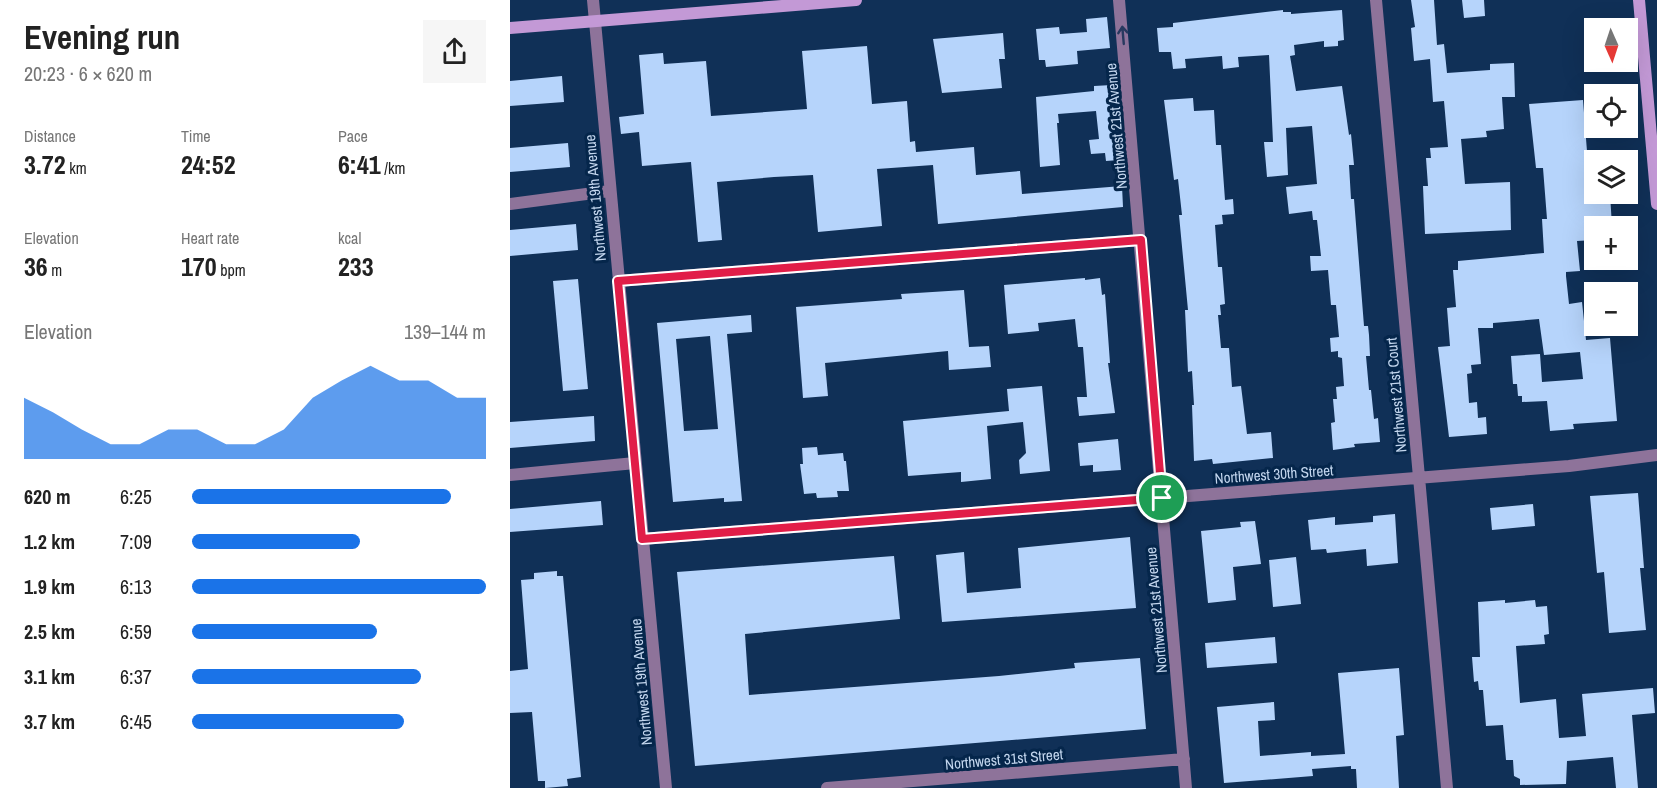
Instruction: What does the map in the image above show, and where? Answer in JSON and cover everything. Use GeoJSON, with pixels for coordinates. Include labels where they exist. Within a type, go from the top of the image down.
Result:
{"type":"FeatureCollection","features":[{"type":"Feature","properties":{"kind":"street","name":"Northwest 19th Avenue"},"geometry":{"type":"LineString","coordinates":[[592,0],[666,788]]}},
{"type":"Feature","properties":{"kind":"street"},"geometry":{"type":"LineString","coordinates":[[510,28],[856,0]]}},
{"type":"Feature","properties":{"kind":"street","name":"Northwest 21st Avenue"},"geometry":{"type":"LineString","coordinates":[[1119,0],[1186,788]]}},
{"type":"Feature","properties":{"kind":"street","name":"Northwest 21st Court"},"geometry":{"type":"LineString","coordinates":[[1376,0],[1447,788]]}},
{"type":"Feature","properties":{"kind":"street"},"geometry":{"type":"LineString","coordinates":[[1640,0],[1657,204]]}},
{"type":"Feature","properties":{"kind":"street"},"geometry":{"type":"LineString","coordinates":[[510,204],[609,191]]}},
{"type":"Feature","properties":{"kind":"street"},"geometry":{"type":"LineString","coordinates":[[618,281],[1141,240]]}},
{"type":"Feature","properties":{"kind":"street","name":"Northwest 30th Street"},"geometry":{"type":"LineString","coordinates":[[642,539],[1569,466],[1657,455]]}},
{"type":"Feature","properties":{"kind":"street"},"geometry":{"type":"LineString","coordinates":[[510,475],[635,463]]}},
{"type":"Feature","properties":{"kind":"street","name":"Northwest 31st Street"},"geometry":{"type":"LineString","coordinates":[[827,788],[1184,759]]}},
{"type":"Feature","properties":{"kind":"building"},"geometry":{"type":"Polygon","coordinates":[[[1411,0],[1434,0],[1437,45],[1444,44],[1447,73],[1490,70],[1490,64],[1514,63],[1515,97],[1502,97],[1504,129],[1486,131],[1487,137],[1461,139],[1465,184],[1510,182],[1511,230],[1425,234],[1423,186],[1428,186],[1426,158],[1431,158],[1430,148],[1448,147],[1444,101],[1433,102],[1430,59],[1414,61],[1411,28],[1415,27],[1411,0]]]}},
{"type":"Feature","properties":{"kind":"building"},"geometry":{"type":"Polygon","coordinates":[[[1462,0],[1484,0],[1485,16],[1464,18],[1462,0]]]}},
{"type":"Feature","properties":{"kind":"building"},"geometry":{"type":"Polygon","coordinates":[[[1283,10],[1291,14],[1342,10],[1344,40],[1338,41],[1338,46],[1324,47],[1324,41],[1294,45],[1295,55],[1290,56],[1296,91],[1342,86],[1349,135],[1351,134],[1354,165],[1349,165],[1351,199],[1354,199],[1364,326],[1368,326],[1369,335],[1370,356],[1366,356],[1369,390],[1371,390],[1374,419],[1378,418],[1380,442],[1354,444],[1355,447],[1333,450],[1331,423],[1335,422],[1333,399],[1337,399],[1336,387],[1344,386],[1342,358],[1338,357],[1338,351],[1331,352],[1330,338],[1339,337],[1336,305],[1331,305],[1328,270],[1311,271],[1310,256],[1321,256],[1317,220],[1313,220],[1312,211],[1289,214],[1286,187],[1317,184],[1312,126],[1286,128],[1288,175],[1267,177],[1264,142],[1273,142],[1269,55],[1238,57],[1239,67],[1223,69],[1222,56],[1185,59],[1186,68],[1173,69],[1171,52],[1159,52],[1157,28],[1173,27],[1173,23],[1283,10]]]}},
{"type":"Feature","properties":{"kind":"building"},"geometry":{"type":"Polygon","coordinates":[[[1107,17],[1110,48],[1077,51],[1078,64],[1046,67],[1045,60],[1039,60],[1036,29],[1059,27],[1060,34],[1087,32],[1086,19],[1107,17]]]}},
{"type":"Feature","properties":{"kind":"building"},"geometry":{"type":"Polygon","coordinates":[[[1003,33],[1005,59],[999,59],[1002,88],[942,93],[933,39],[1003,33]]]}},
{"type":"Feature","properties":{"kind":"building"},"geometry":{"type":"Polygon","coordinates":[[[867,46],[872,104],[907,101],[910,142],[915,141],[916,152],[974,147],[976,175],[1020,171],[1022,194],[1122,186],[1123,207],[938,224],[933,165],[877,169],[882,226],[818,232],[813,175],[774,177],[717,182],[722,240],[698,242],[691,162],[642,166],[639,132],[621,134],[619,117],[644,114],[639,55],[663,53],[664,64],[706,61],[711,116],[807,109],[802,51],[867,46]]]}},
{"type":"Feature","properties":{"kind":"building"},"geometry":{"type":"Polygon","coordinates":[[[562,76],[564,102],[510,106],[510,81],[562,76]]]}},
{"type":"Feature","properties":{"kind":"building"},"geometry":{"type":"Polygon","coordinates":[[[1112,85],[1119,160],[1106,161],[1105,153],[1091,154],[1089,140],[1099,139],[1096,111],[1058,114],[1060,165],[1040,167],[1036,97],[1094,91],[1094,86],[1112,85]]]}},
{"type":"Feature","properties":{"kind":"building"},"geometry":{"type":"Polygon","coordinates":[[[1193,98],[1194,111],[1214,110],[1216,145],[1221,145],[1225,200],[1233,199],[1234,214],[1222,215],[1223,224],[1215,225],[1218,267],[1222,267],[1225,304],[1220,305],[1221,315],[1218,315],[1221,348],[1229,348],[1232,387],[1241,386],[1247,434],[1271,432],[1273,458],[1213,464],[1212,459],[1194,461],[1192,371],[1188,372],[1185,310],[1188,310],[1179,215],[1182,215],[1178,179],[1174,180],[1164,100],[1193,98]]]}},
{"type":"Feature","properties":{"kind":"building"},"geometry":{"type":"Polygon","coordinates":[[[1583,100],[1584,138],[1586,138],[1587,150],[1584,150],[1584,204],[1611,204],[1611,216],[1584,216],[1584,241],[1577,241],[1580,271],[1566,272],[1566,276],[1569,304],[1582,302],[1586,340],[1610,338],[1617,421],[1573,424],[1574,429],[1550,431],[1547,401],[1522,402],[1522,396],[1518,396],[1517,384],[1513,384],[1511,356],[1540,354],[1542,382],[1583,379],[1580,352],[1544,355],[1539,319],[1493,323],[1493,328],[1478,328],[1481,364],[1471,365],[1472,373],[1467,374],[1469,403],[1477,402],[1478,418],[1486,417],[1487,434],[1449,437],[1438,347],[1450,346],[1447,308],[1456,307],[1453,270],[1458,270],[1458,261],[1544,253],[1542,219],[1547,219],[1543,168],[1536,168],[1529,104],[1583,100]]]}},
{"type":"Feature","properties":{"kind":"building"},"geometry":{"type":"Polygon","coordinates":[[[568,143],[570,167],[510,172],[510,148],[568,143]]]}},
{"type":"Feature","properties":{"kind":"building"},"geometry":{"type":"Polygon","coordinates":[[[576,224],[578,250],[510,256],[510,230],[576,224]]]}},
{"type":"Feature","properties":{"kind":"building"},"geometry":{"type":"Polygon","coordinates":[[[1085,278],[1085,280],[1100,278],[1102,295],[1105,294],[1110,363],[1108,363],[1115,413],[1079,416],[1077,397],[1087,397],[1083,347],[1078,347],[1075,319],[1038,323],[1039,331],[1008,334],[1004,285],[1085,278]]]}},
{"type":"Feature","properties":{"kind":"building"},"geometry":{"type":"Polygon","coordinates":[[[578,279],[588,389],[563,391],[553,281],[578,279]]]}},
{"type":"Feature","properties":{"kind":"building"},"geometry":{"type":"Polygon","coordinates":[[[964,290],[969,347],[989,346],[991,367],[949,370],[948,351],[825,363],[828,396],[803,398],[796,307],[902,299],[901,294],[964,290]]]}},
{"type":"Feature","properties":{"kind":"building"},"geometry":{"type":"Polygon","coordinates":[[[751,315],[752,332],[727,334],[742,501],[724,502],[724,498],[673,502],[657,323],[751,315]],[[710,336],[676,339],[684,431],[718,429],[710,336]]]}},
{"type":"Feature","properties":{"kind":"building"},"geometry":{"type":"Polygon","coordinates":[[[1042,386],[1050,471],[1020,474],[1019,460],[1026,453],[1023,422],[987,426],[991,479],[961,482],[961,472],[908,476],[903,421],[1009,411],[1007,389],[1042,386]]]}},
{"type":"Feature","properties":{"kind":"building"},"geometry":{"type":"Polygon","coordinates":[[[594,416],[595,441],[510,448],[510,422],[594,416]]]}},
{"type":"Feature","properties":{"kind":"building"},"geometry":{"type":"Polygon","coordinates":[[[1118,439],[1121,470],[1093,472],[1093,465],[1080,466],[1078,443],[1118,439]]]}},
{"type":"Feature","properties":{"kind":"building"},"geometry":{"type":"Polygon","coordinates":[[[817,447],[818,455],[843,453],[849,491],[837,491],[838,497],[817,498],[816,493],[804,494],[800,464],[803,464],[802,448],[817,447]]]}},
{"type":"Feature","properties":{"kind":"building"},"geometry":{"type":"Polygon","coordinates":[[[1638,493],[1644,568],[1640,568],[1646,630],[1609,633],[1604,572],[1597,573],[1590,496],[1638,493]]]}},
{"type":"Feature","properties":{"kind":"building"},"geometry":{"type":"Polygon","coordinates":[[[601,501],[603,525],[510,532],[510,509],[601,501]]]}},
{"type":"Feature","properties":{"kind":"building"},"geometry":{"type":"Polygon","coordinates":[[[1533,504],[1535,526],[1492,530],[1490,508],[1533,504]]]}},
{"type":"Feature","properties":{"kind":"building"},"geometry":{"type":"Polygon","coordinates":[[[1395,514],[1398,563],[1367,566],[1366,549],[1327,553],[1326,549],[1311,550],[1308,520],[1335,517],[1335,525],[1373,522],[1373,516],[1395,514]]]}},
{"type":"Feature","properties":{"kind":"building"},"geometry":{"type":"Polygon","coordinates":[[[1255,521],[1261,564],[1233,567],[1236,600],[1208,603],[1201,531],[1241,527],[1240,522],[1255,521]]]}},
{"type":"Feature","properties":{"kind":"building"},"geometry":{"type":"Polygon","coordinates":[[[1130,537],[1136,608],[942,622],[936,555],[964,552],[967,593],[1021,588],[1018,548],[1130,537]]]}},
{"type":"Feature","properties":{"kind":"building"},"geometry":{"type":"Polygon","coordinates":[[[894,556],[900,619],[745,634],[749,695],[999,676],[1075,668],[1074,663],[1140,658],[1146,729],[695,766],[677,572],[894,556]]]}},
{"type":"Feature","properties":{"kind":"building"},"geometry":{"type":"Polygon","coordinates":[[[1296,557],[1301,604],[1273,607],[1269,560],[1296,557]]]}},
{"type":"Feature","properties":{"kind":"building"},"geometry":{"type":"Polygon","coordinates":[[[557,571],[557,576],[563,576],[581,777],[567,779],[568,786],[545,788],[545,781],[538,781],[532,712],[510,713],[510,671],[528,669],[521,580],[534,579],[534,573],[557,571]]]}},
{"type":"Feature","properties":{"kind":"building"},"geometry":{"type":"Polygon","coordinates":[[[1505,600],[1505,603],[1535,600],[1536,607],[1547,606],[1549,634],[1544,635],[1545,644],[1516,646],[1520,703],[1556,699],[1559,738],[1586,736],[1582,694],[1653,688],[1655,713],[1632,715],[1638,788],[1616,788],[1613,757],[1567,761],[1566,784],[1520,785],[1520,779],[1514,776],[1513,760],[1506,760],[1503,725],[1486,726],[1483,690],[1479,690],[1478,681],[1474,682],[1472,657],[1480,657],[1478,602],[1505,600]]]}},
{"type":"Feature","properties":{"kind":"building"},"geometry":{"type":"Polygon","coordinates":[[[1275,637],[1277,663],[1207,668],[1205,643],[1275,637]]]}},
{"type":"Feature","properties":{"kind":"building"},"geometry":{"type":"Polygon","coordinates":[[[1399,668],[1404,735],[1396,736],[1399,788],[1357,788],[1356,769],[1351,769],[1351,766],[1312,769],[1313,776],[1224,783],[1217,707],[1274,702],[1275,720],[1258,721],[1260,756],[1311,752],[1311,756],[1345,754],[1338,673],[1399,668]]]}},
{"type":"Feature","properties":{"kind":"route"},"geometry":{"type":"LineString","coordinates":[[1141,240],[1162,498],[642,539],[618,281],[1141,240]]}}]}
